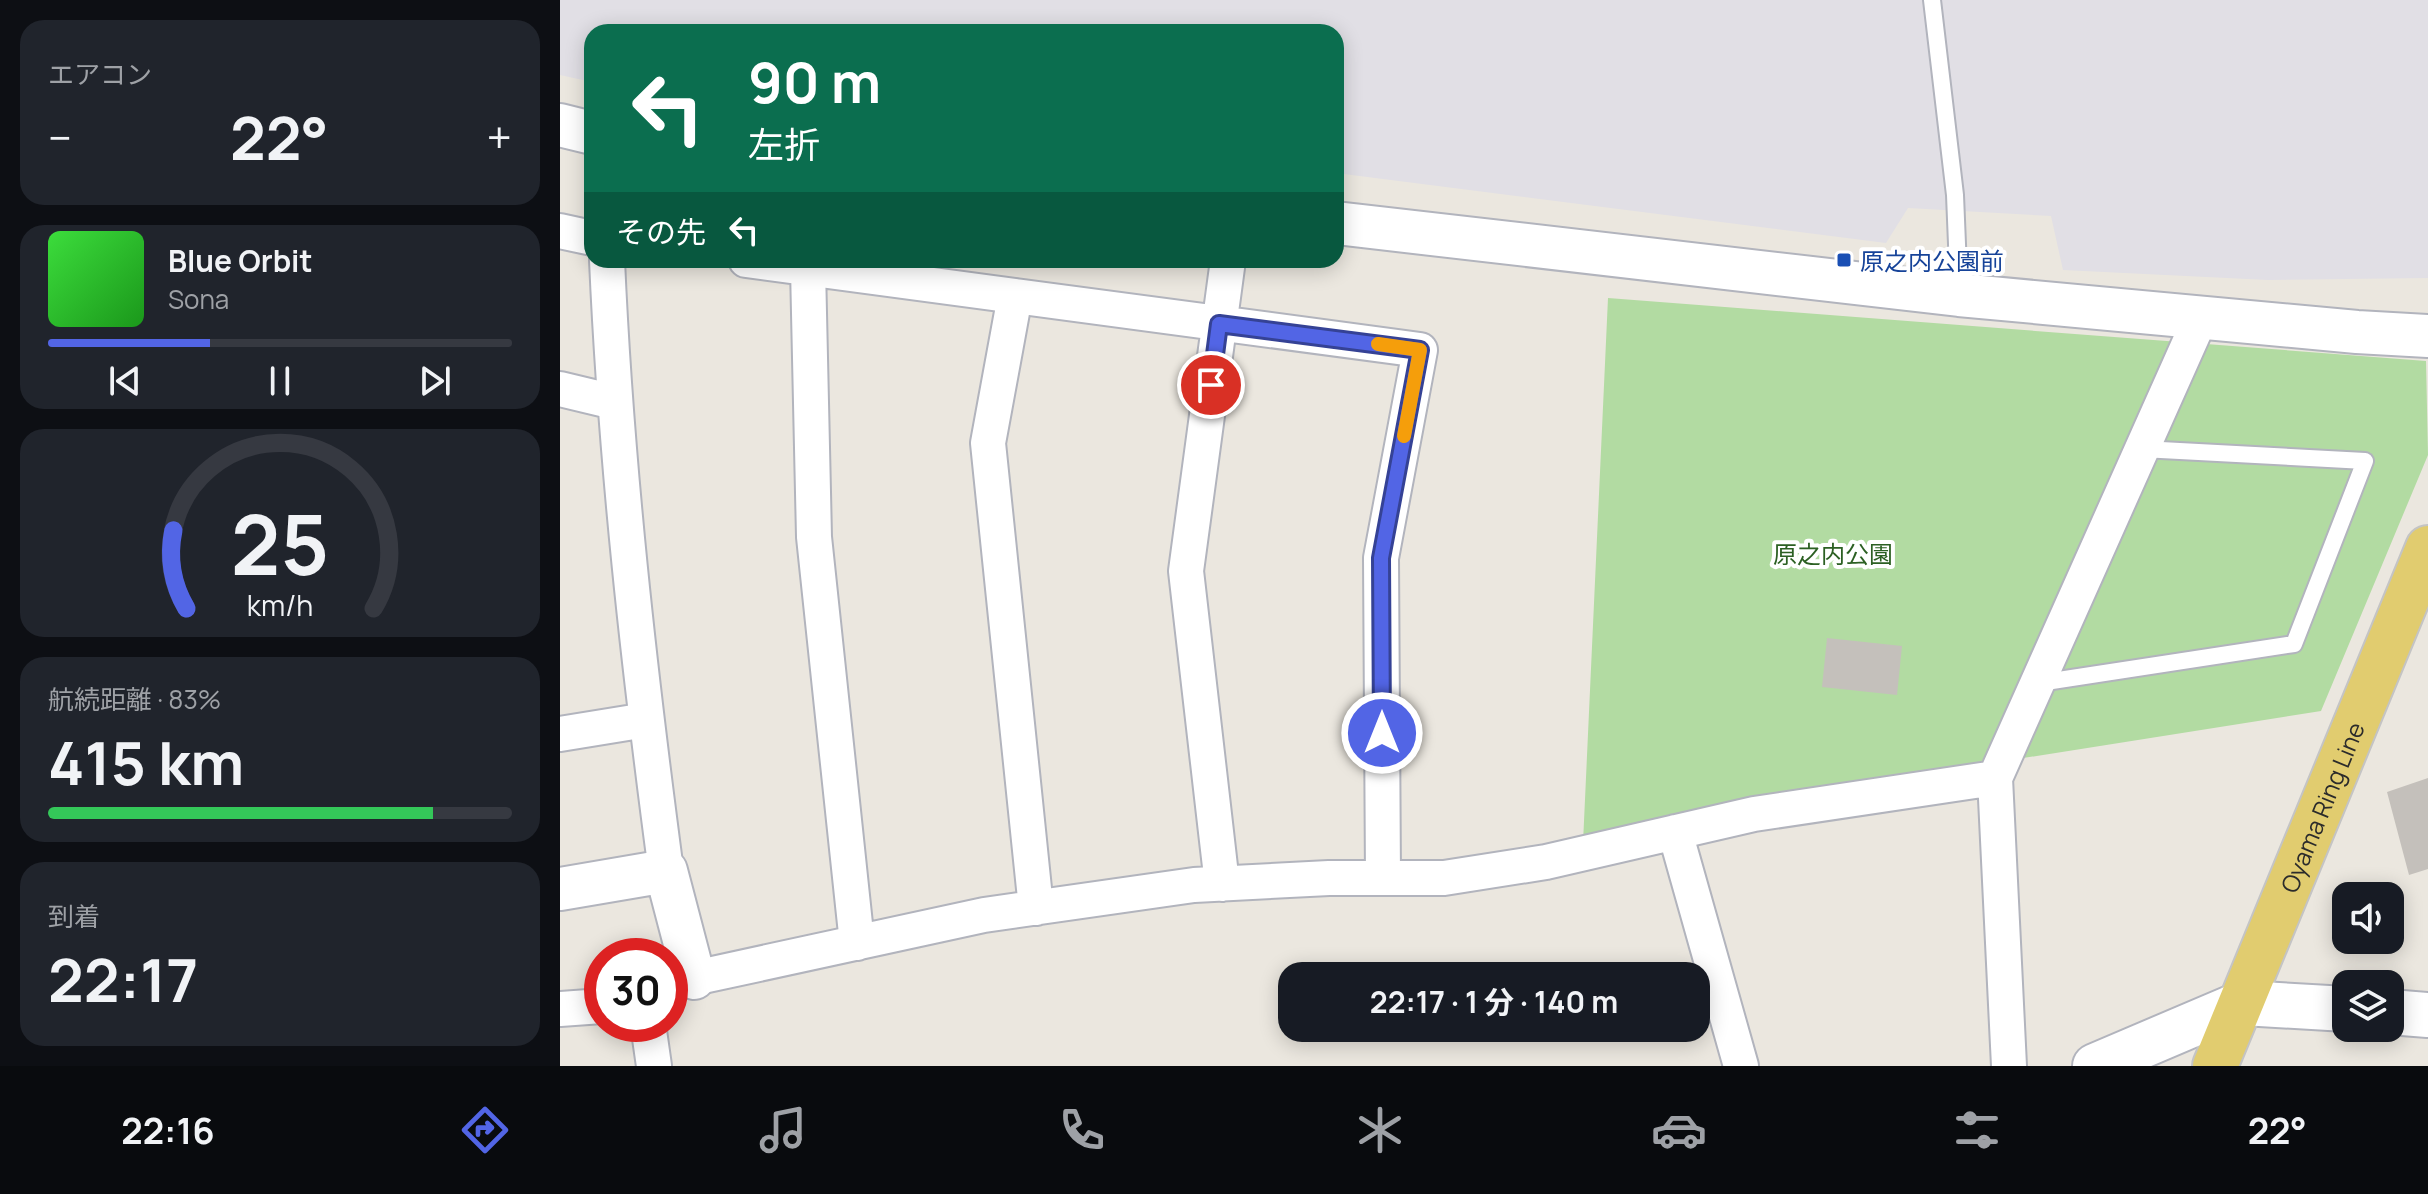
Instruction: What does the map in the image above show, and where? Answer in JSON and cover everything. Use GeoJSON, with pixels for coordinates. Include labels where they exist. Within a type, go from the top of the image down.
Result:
{"type":"FeatureCollection","features":[{"type":"Feature","properties":{"kind":"main road","name":"Oyama Ring Line"},"geometry":{"type":"LineString","coordinates":[[2215,1066],[2428,548]]}},
{"type":"Feature","properties":{"kind":"main road"},"geometry":{"type":"LineString","coordinates":[[2095,1066],[2243,1003],[2332,1008]]}},
{"type":"Feature","properties":{"kind":"main road"},"geometry":{"type":"LineString","coordinates":[[2404,1013],[2428,1015]]}},
{"type":"Feature","properties":{"kind":"street"},"geometry":{"type":"LineString","coordinates":[[560,125],[584,131]]}},
{"type":"Feature","properties":{"kind":"street"},"geometry":{"type":"LineString","coordinates":[[1344,224],[1959,295],[2200,319],[2428,336]]}},
{"type":"Feature","properties":{"kind":"street"},"geometry":{"type":"LineString","coordinates":[[560,231],[584,236]]}},
{"type":"Feature","properties":{"kind":"street"},"geometry":{"type":"LineString","coordinates":[[607,268],[614,402],[646,720],[666,871],[694,978],[984,915],[1194,885],[1329,878],[1444,878],[1546,862],[1754,814],[1995,778]]}},
{"type":"Feature","properties":{"kind":"street"},"geometry":{"type":"LineString","coordinates":[[857,943],[814,537],[808,268],[1420,350],[1381,558],[1383,878]]}},
{"type":"Feature","properties":{"kind":"street"},"geometry":{"type":"LineString","coordinates":[[1222,884],[1186,571],[1227,268]]}},
{"type":"Feature","properties":{"kind":"street"},"geometry":{"type":"LineString","coordinates":[[1015,296],[988,443],[1036,908]]}},
{"type":"Feature","properties":{"kind":"street"},"geometry":{"type":"LineString","coordinates":[[2009,1066],[1995,778],[2200,319]]}},
{"type":"Feature","properties":{"kind":"street"},"geometry":{"type":"LineString","coordinates":[[560,389],[614,402]]}},
{"type":"Feature","properties":{"kind":"street"},"geometry":{"type":"LineString","coordinates":[[560,734],[646,720]]}},
{"type":"Feature","properties":{"kind":"street"},"geometry":{"type":"LineString","coordinates":[[1675,832],[1741,1066]]}},
{"type":"Feature","properties":{"kind":"street"},"geometry":{"type":"LineString","coordinates":[[560,889],[666,871]]}},
{"type":"Feature","properties":{"kind":"street"},"geometry":{"type":"LineString","coordinates":[[560,1009],[584,1007]]}},
{"type":"Feature","properties":{"kind":"street"},"geometry":{"type":"LineString","coordinates":[[651,1042],[654,1066]]}},
{"type":"Feature","properties":{"kind":"lane"},"geometry":{"type":"LineString","coordinates":[[1932,0],[1955,195],[1959,295]]}},
{"type":"Feature","properties":{"kind":"lane"},"geometry":{"type":"LineString","coordinates":[[2037,683],[2294,644],[2365,461],[2142,449]]}},
{"type":"Feature","properties":{"kind":"shaded area"},"geometry":{"type":"Polygon","coordinates":[[[560,0],[2428,0],[2428,278],[2268,280],[2063,270],[2051,216],[1908,208],[1886,243],[1344,174],[1344,24],[584,24],[584,80],[560,75],[560,0]]]}},
{"type":"Feature","properties":{"kind":"green space","name":"原之内公園"},"geometry":{"type":"Polygon","coordinates":[[[1608,298],[2426,361],[2428,455],[2321,711],[1992,763],[1583,843],[1608,298]]]}},
{"type":"Feature","properties":{"kind":"building"},"geometry":{"type":"Polygon","coordinates":[[[1827,638],[1902,646],[1897,695],[1822,687],[1827,638]]]}},
{"type":"Feature","properties":{"kind":"building"},"geometry":{"type":"Polygon","coordinates":[[[2428,778],[2428,869],[2409,875],[2387,792],[2428,778]]]}},
{"type":"Feature","properties":{"kind":"slow traffic"},"geometry":{"type":"LineString","coordinates":[[1378,344],[1420,350],[1404,436]]}},
{"type":"Feature","properties":{"kind":"place","name":"原之内公園前"},"geometry":{"type":"Point","coordinates":[1844,260]}},
{"type":"Feature","properties":{"kind":"route"},"geometry":{"type":"LineString","coordinates":[[1211,385],[1219,324],[1420,350],[1381,558],[1382,733]]}}]}
